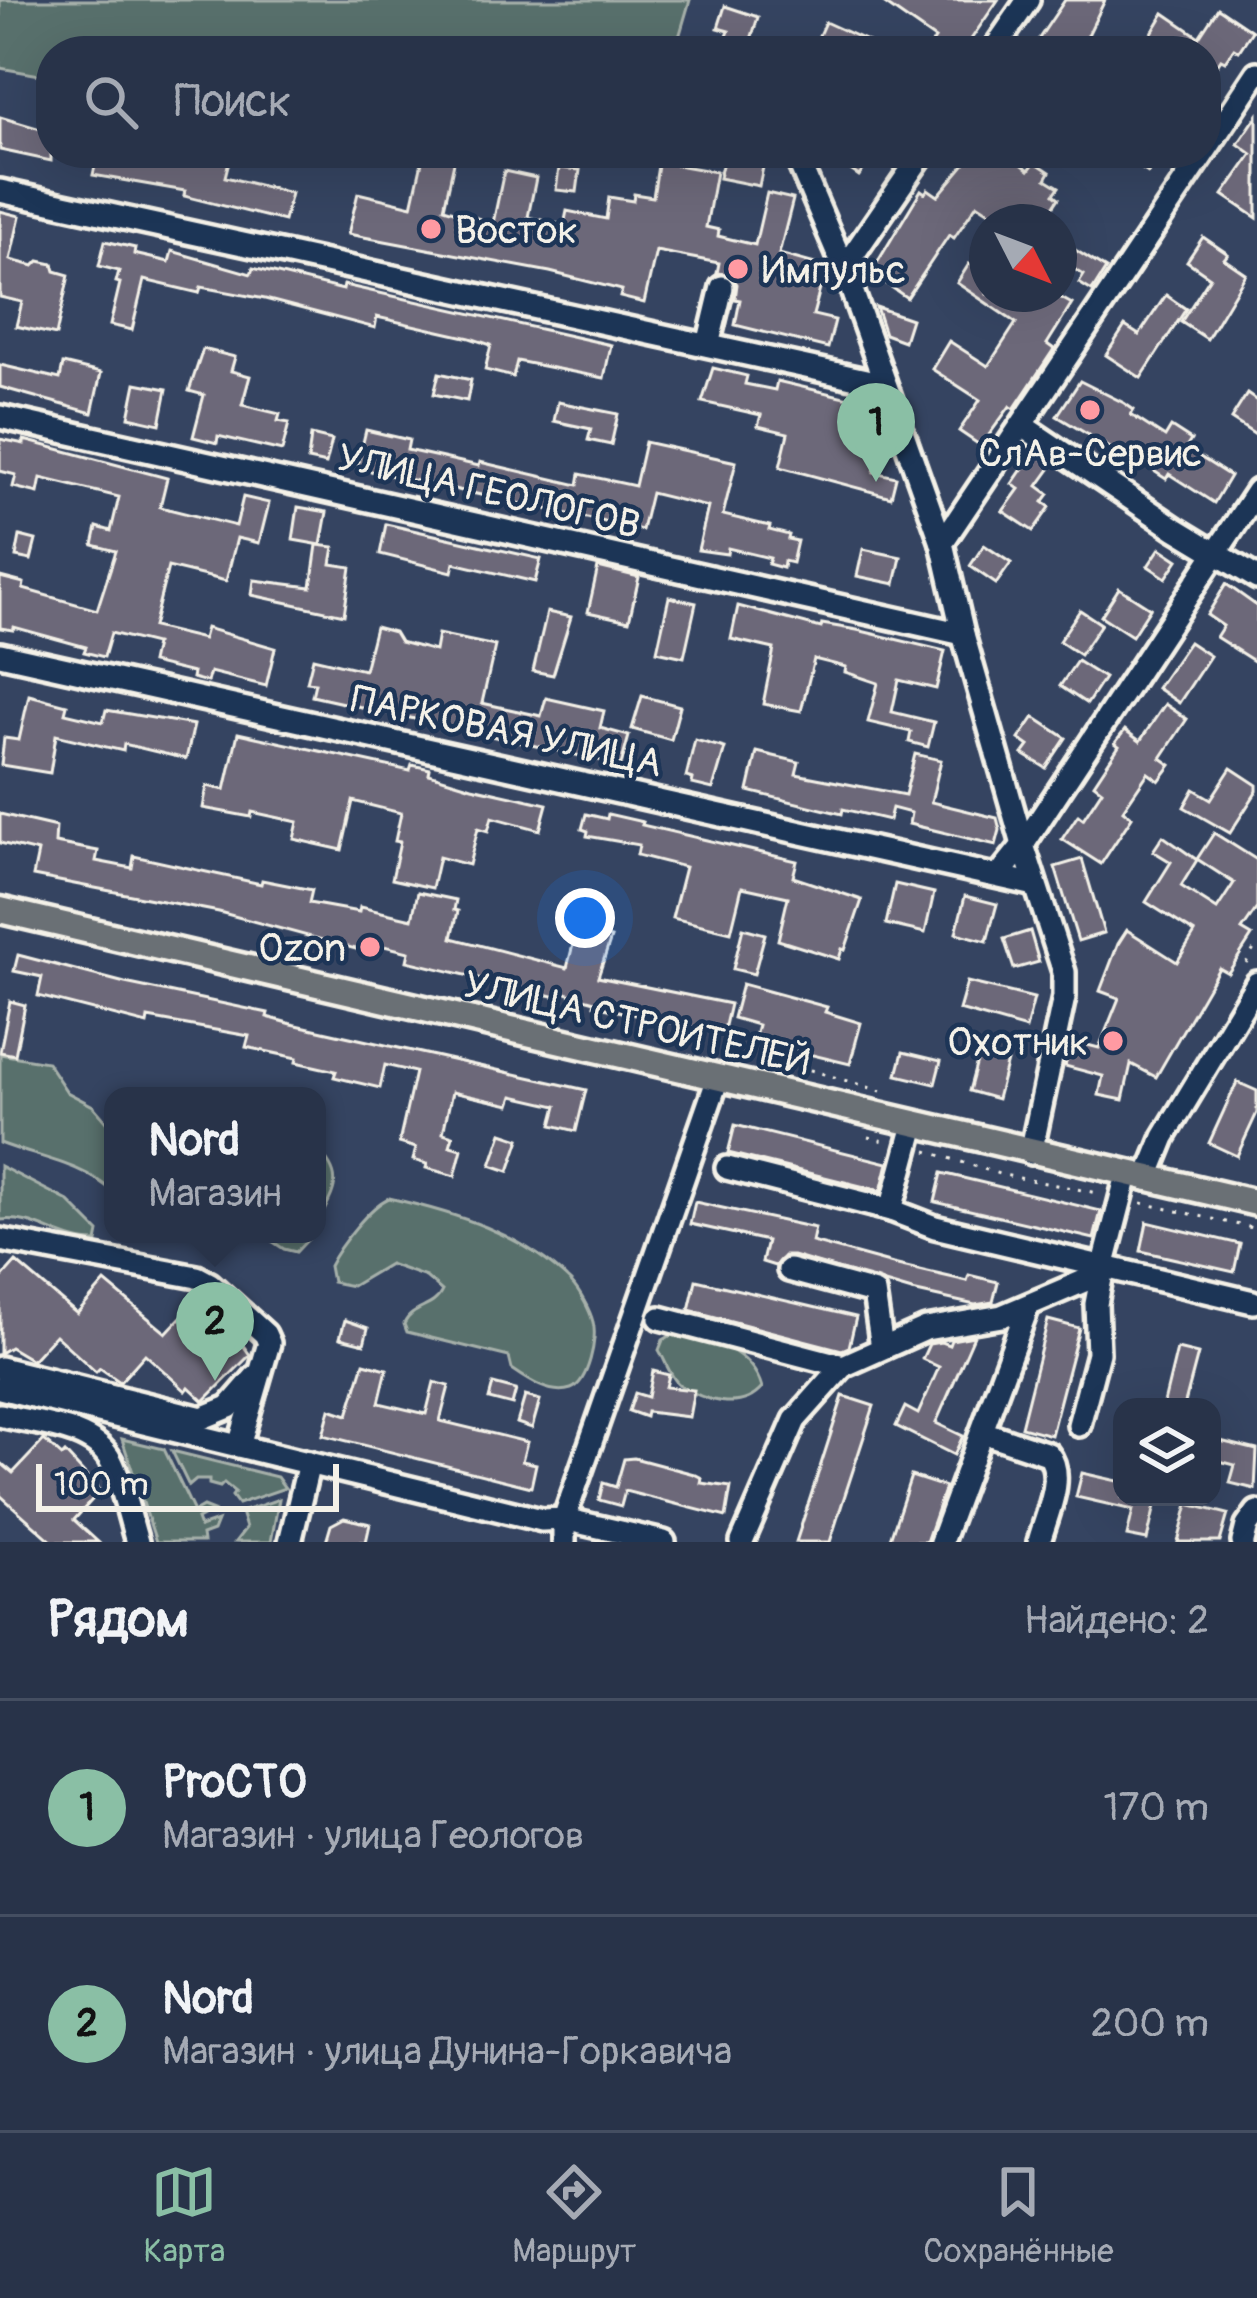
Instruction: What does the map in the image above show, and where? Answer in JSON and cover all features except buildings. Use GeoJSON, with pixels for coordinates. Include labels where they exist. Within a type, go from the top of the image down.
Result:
{"type":"FeatureCollection","features":[{"type":"Feature","properties":{"kind":"main road","name":"УЛИЦА СТРОИТЕЛЕЙ"},"geometry":{"type":"LineString","coordinates":[[0,910],[718,1078],[911,1136],[1031,1153],[1131,1184],[1257,1204]]}},
{"type":"Feature","properties":{"kind":"street"},"geometry":{"type":"LineString","coordinates":[[1003,36],[1028,0]]}},
{"type":"Feature","properties":{"kind":"street"},"geometry":{"type":"LineString","coordinates":[[1221,128],[1257,74]]}},
{"type":"Feature","properties":{"kind":"street"},"geometry":{"type":"LineString","coordinates":[[801,168],[844,268],[942,543],[963,634],[1066,985],[1031,1153]]}},
{"type":"Feature","properties":{"kind":"street"},"geometry":{"type":"LineString","coordinates":[[844,268],[913,168]]}},
{"type":"Feature","properties":{"kind":"street"},"geometry":{"type":"LineString","coordinates":[[942,543],[1194,168]]}},
{"type":"Feature","properties":{"kind":"street"},"geometry":{"type":"LineString","coordinates":[[0,191],[884,383]]}},
{"type":"Feature","properties":{"kind":"street"},"geometry":{"type":"LineString","coordinates":[[708,345],[722,287]]}},
{"type":"Feature","properties":{"kind":"street","name":"УЛИЦА ГЕОЛОГОВ"},"geometry":{"type":"LineString","coordinates":[[0,417],[963,634]]}},
{"type":"Feature","properties":{"kind":"street"},"geometry":{"type":"LineString","coordinates":[[1023,426],[1257,578]]}},
{"type":"Feature","properties":{"kind":"street"},"geometry":{"type":"LineString","coordinates":[[999,875],[1257,491]]}},
{"type":"Feature","properties":{"kind":"street","name":"ПАРКОВАЯ УЛИЦА"},"geometry":{"type":"LineString","coordinates":[[0,654],[1035,885]]}},
{"type":"Feature","properties":{"kind":"street"},"geometry":{"type":"LineString","coordinates":[[1079,1425],[1098,1353],[1096,1304],[1103,1268],[1131,1184],[1257,983]]}},
{"type":"Feature","properties":{"kind":"street"},"geometry":{"type":"LineString","coordinates":[[564,1542],[564,1519],[718,1078]]}},
{"type":"Feature","properties":{"kind":"street"},"geometry":{"type":"LineString","coordinates":[[891,1210],[911,1136]]}},
{"type":"Feature","properties":{"kind":"street"},"geometry":{"type":"LineString","coordinates":[[727,1168],[1103,1268],[1256,1297]]}},
{"type":"Feature","properties":{"kind":"street"},"geometry":{"type":"LineString","coordinates":[[0,1240],[197,1277],[210,1284],[269,1343],[264,1366],[239,1410],[239,1446]]}},
{"type":"Feature","properties":{"kind":"street"},"geometry":{"type":"LineString","coordinates":[[742,1542],[796,1420],[843,1366],[950,1322],[1002,1316],[1103,1268]]}},
{"type":"Feature","properties":{"kind":"street"},"geometry":{"type":"LineString","coordinates":[[789,1270],[874,1293],[882,1348]]}},
{"type":"Feature","properties":{"kind":"street"},"geometry":{"type":"LineString","coordinates":[[941,1542],[1028,1306]]}},
{"type":"Feature","properties":{"kind":"street"},"geometry":{"type":"LineString","coordinates":[[660,1318],[843,1366]]}},
{"type":"Feature","properties":{"kind":"street"},"geometry":{"type":"LineString","coordinates":[[0,1368],[202,1418],[239,1410]]}},
{"type":"Feature","properties":{"kind":"street"},"geometry":{"type":"LineString","coordinates":[[0,1388],[542,1520],[564,1519],[606,1535],[664,1542]]}},
{"type":"Feature","properties":{"kind":"street"},"geometry":{"type":"LineString","coordinates":[[0,1415],[78,1434],[99,1446],[112,1462],[137,1542]]}},
{"type":"Feature","properties":{"kind":"street"},"geometry":{"type":"LineString","coordinates":[[982,1432],[1053,1459],[1056,1479],[1039,1542]]}},
{"type":"Feature","properties":{"kind":"street"},"geometry":{"type":"LineString","coordinates":[[290,1542],[310,1463]]}},
{"type":"Feature","properties":{"kind":"street"},"geometry":{"type":"LineString","coordinates":[[1243,1542],[1257,1512]]}},
{"type":"Feature","properties":{"kind":"path"},"geometry":{"type":"LineString","coordinates":[[866,1137],[911,1136],[999,1174],[1131,1184],[1257,1229]]}},
{"type":"Feature","properties":{"kind":"green space"},"geometry":{"type":"Polygon","coordinates":[[[0,0],[690,0],[679,36],[36,36],[36,74],[0,68],[0,0]]]}},
{"type":"Feature","properties":{"kind":"green space"},"geometry":{"type":"Polygon","coordinates":[[[0,1054],[47,1062],[67,1092],[93,1106],[104,1119],[104,1184],[74,1168],[0,1143],[0,1054]]]}},
{"type":"Feature","properties":{"kind":"green space"},"geometry":{"type":"Polygon","coordinates":[[[326,1159],[334,1177],[326,1206],[326,1159]]]}},
{"type":"Feature","properties":{"kind":"green space"},"geometry":{"type":"Polygon","coordinates":[[[0,1166],[68,1201],[99,1232],[97,1242],[25,1221],[0,1220],[0,1166]]]}},
{"type":"Feature","properties":{"kind":"green space"},"geometry":{"type":"Polygon","coordinates":[[[389,1198],[486,1227],[531,1250],[571,1282],[594,1329],[590,1359],[577,1385],[563,1391],[547,1389],[512,1369],[509,1357],[407,1332],[408,1318],[442,1291],[426,1277],[389,1264],[352,1286],[332,1282],[329,1266],[340,1248],[364,1218],[389,1198]]]}},
{"type":"Feature","properties":{"kind":"green space"},"geometry":{"type":"Polygon","coordinates":[[[275,1243],[304,1243],[296,1252],[275,1243]]]}},
{"type":"Feature","properties":{"kind":"green space"},"geometry":{"type":"Polygon","coordinates":[[[675,1333],[702,1338],[740,1355],[762,1388],[743,1400],[721,1402],[680,1385],[659,1350],[663,1340],[675,1333]]]}},
{"type":"Feature","properties":{"kind":"green space"},"geometry":{"type":"Polygon","coordinates":[[[122,1439],[164,1449],[194,1512],[203,1507],[213,1511],[197,1519],[200,1527],[217,1521],[213,1531],[202,1535],[203,1542],[156,1542],[122,1439]]]}},
{"type":"Feature","properties":{"kind":"green space"},"geometry":{"type":"Polygon","coordinates":[[[172,1451],[277,1477],[285,1488],[238,1504],[232,1496],[235,1492],[224,1483],[220,1487],[209,1480],[196,1480],[189,1486],[172,1451]]]}},
{"type":"Feature","properties":{"kind":"green space"},"geometry":{"type":"Polygon","coordinates":[[[279,1499],[271,1542],[235,1542],[246,1528],[241,1512],[279,1499]]]}},
{"type":"Feature","properties":{"kind":"place","name":"Восток"},"geometry":{"type":"Point","coordinates":[431,229]}},
{"type":"Feature","properties":{"kind":"place","name":"Импульс"},"geometry":{"type":"Point","coordinates":[738,269]}},
{"type":"Feature","properties":{"kind":"place","name":"СлАв-Сервис"},"geometry":{"type":"Point","coordinates":[1090,410]}},
{"type":"Feature","properties":{"kind":"place","name":"ProСТО"},"geometry":{"type":"Point","coordinates":[876,482]}},
{"type":"Feature","properties":{"kind":"place","name":"Ozon"},"geometry":{"type":"Point","coordinates":[370,947]}},
{"type":"Feature","properties":{"kind":"place","name":"Охотник"},"geometry":{"type":"Point","coordinates":[1113,1041]}},
{"type":"Feature","properties":{"kind":"place","name":"Nord"},"geometry":{"type":"Point","coordinates":[215,1381]}}]}
